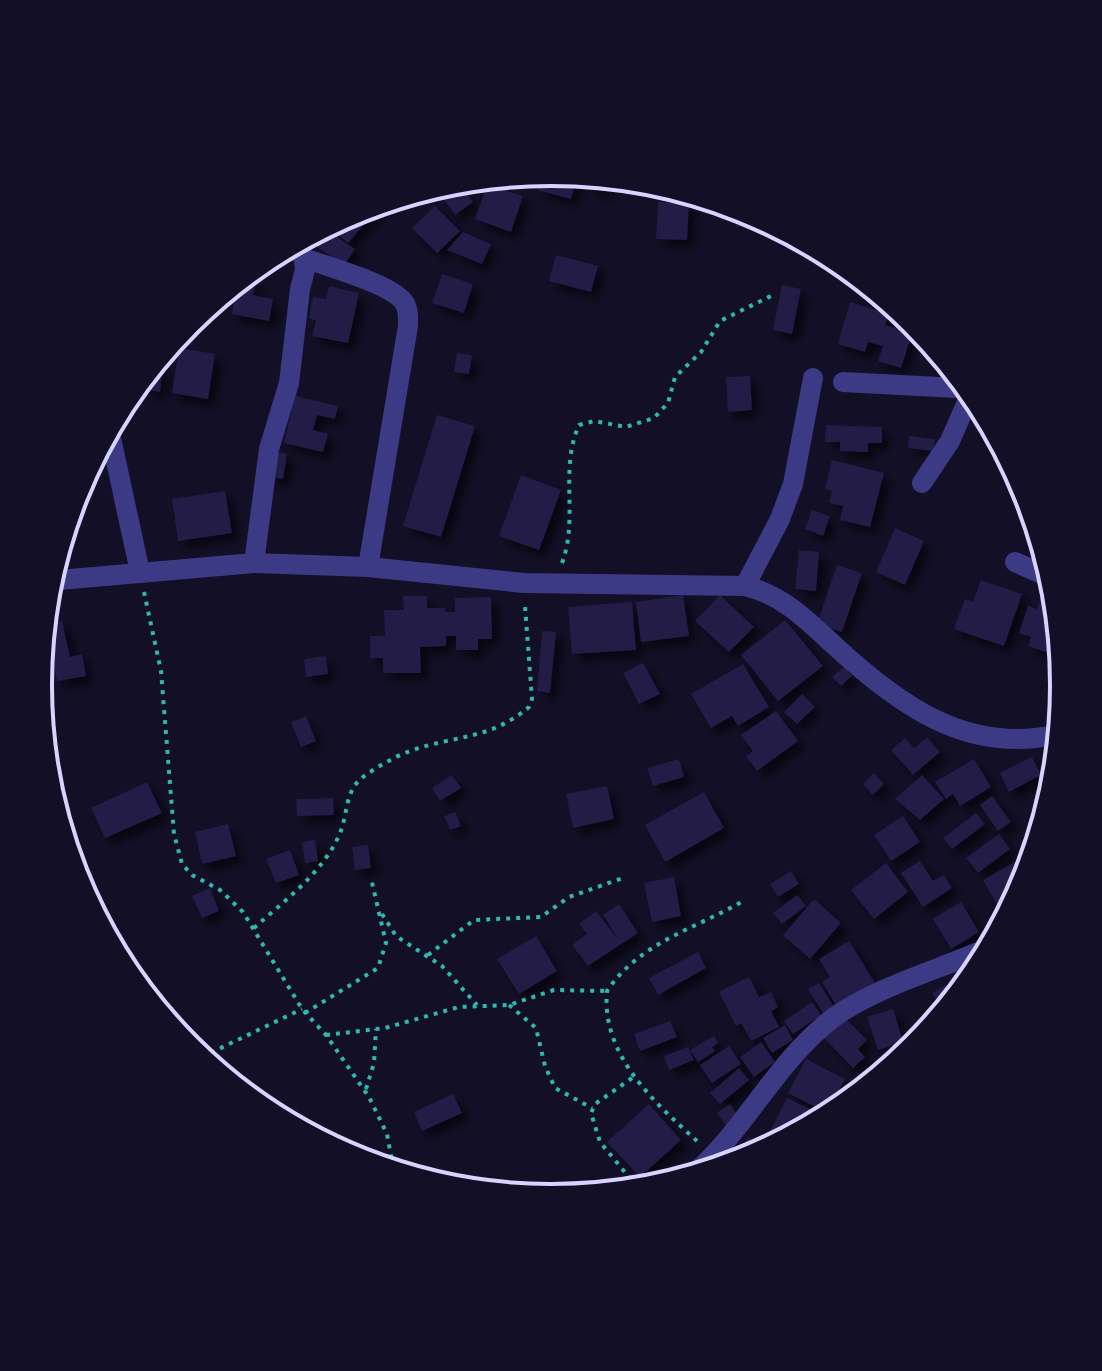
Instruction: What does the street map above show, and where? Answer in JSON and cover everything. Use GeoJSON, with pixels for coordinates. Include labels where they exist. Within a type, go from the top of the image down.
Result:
{"type":"FeatureCollection","features":[{"type":"Feature","properties":{"kind":"street"},"geometry":{"type":"LineString","coordinates":[[254,563],[269,449],[289,383],[301,254],[398,296],[407,308],[408,326],[368,567]]}},
{"type":"Feature","properties":{"kind":"street"},"geometry":{"type":"LineString","coordinates":[[745,586],[780,519],[793,484],[813,378]]}},
{"type":"Feature","properties":{"kind":"street"},"geometry":{"type":"LineString","coordinates":[[843,382],[951,388]]}},
{"type":"Feature","properties":{"kind":"street"},"geometry":{"type":"LineString","coordinates":[[922,483],[950,441],[965,407]]}},
{"type":"Feature","properties":{"kind":"street"},"geometry":{"type":"LineString","coordinates":[[113,447],[140,572]]}},
{"type":"Feature","properties":{"kind":"street"},"geometry":{"type":"LineString","coordinates":[[1015,562],[1036,572]]}},
{"type":"Feature","properties":{"kind":"street"},"geometry":{"type":"LineString","coordinates":[[64,580],[254,563],[368,567],[524,583],[745,586],[764,591],[785,602],[884,691],[926,716],[984,737],[1024,741],[1047,736]]}},
{"type":"Feature","properties":{"kind":"street"},"geometry":{"type":"LineString","coordinates":[[710,1158],[777,1073],[835,1017],[971,955]]}},
{"type":"Feature","properties":{"kind":"path"},"geometry":{"type":"LineString","coordinates":[[554,584],[569,544],[569,454],[579,425],[594,421],[626,427],[654,418],[668,403],[675,377],[701,352],[720,321],[775,294]]}},
{"type":"Feature","properties":{"kind":"path"},"geometry":{"type":"LineString","coordinates":[[140,572],[161,671],[174,834],[182,864],[192,875],[220,890],[254,928],[304,1011],[326,1035],[365,1090],[387,1134],[391,1158]]}},
{"type":"Feature","properties":{"kind":"path"},"geometry":{"type":"LineString","coordinates":[[254,928],[303,883],[332,849],[341,830],[352,786],[410,751],[494,731],[529,707],[532,699],[524,583]]}},
{"type":"Feature","properties":{"kind":"path"},"geometry":{"type":"LineString","coordinates":[[213,1052],[304,1011],[378,968],[386,943],[371,878]]}},
{"type":"Feature","properties":{"kind":"path"},"geometry":{"type":"LineString","coordinates":[[428,955],[474,920],[541,917],[569,897],[623,878]]}},
{"type":"Feature","properties":{"kind":"path"},"geometry":{"type":"LineString","coordinates":[[705,1160],[632,1078],[607,1012],[607,991],[634,960],[667,936],[703,924],[743,901]]}},
{"type":"Feature","properties":{"kind":"path"},"geometry":{"type":"LineString","coordinates":[[381,912],[396,936],[428,955],[477,1005]]}},
{"type":"Feature","properties":{"kind":"path"},"geometry":{"type":"LineString","coordinates":[[326,1035],[376,1029],[477,1005],[509,1005],[554,990],[607,991]]}},
{"type":"Feature","properties":{"kind":"path"},"geometry":{"type":"LineString","coordinates":[[509,1005],[536,1028],[545,1066],[555,1088],[592,1108],[600,1142],[630,1178]]}},
{"type":"Feature","properties":{"kind":"path"},"geometry":{"type":"LineString","coordinates":[[365,1090],[374,1063],[376,1029]]}},
{"type":"Feature","properties":{"kind":"path"},"geometry":{"type":"LineString","coordinates":[[592,1108],[632,1078]]}},
{"type":"Feature","properties":{"kind":"building"},"geometry":{"type":"Polygon","coordinates":[[[538,187],[574,187],[571,199],[537,190],[538,187]]]}},
{"type":"Feature","properties":{"kind":"building"},"geometry":{"type":"Polygon","coordinates":[[[502,190],[523,196],[511,232],[475,219],[485,191],[502,190]]]}},
{"type":"Feature","properties":{"kind":"building"},"geometry":{"type":"Polygon","coordinates":[[[467,194],[473,202],[455,215],[443,199],[467,194]]]}},
{"type":"Feature","properties":{"kind":"building"},"geometry":{"type":"Polygon","coordinates":[[[658,202],[689,207],[687,240],[656,239],[658,202]]]}},
{"type":"Feature","properties":{"kind":"building"},"geometry":{"type":"Polygon","coordinates":[[[435,206],[460,231],[437,253],[412,228],[435,206]]]}},
{"type":"Feature","properties":{"kind":"building"},"geometry":{"type":"Polygon","coordinates":[[[366,222],[348,243],[338,234],[366,222]]]}},
{"type":"Feature","properties":{"kind":"building"},"geometry":{"type":"Polygon","coordinates":[[[463,232],[491,244],[482,264],[447,250],[463,232]]]}},
{"type":"Feature","properties":{"kind":"building"},"geometry":{"type":"Polygon","coordinates":[[[335,236],[355,249],[344,265],[315,246],[335,236]]]}},
{"type":"Feature","properties":{"kind":"building"},"geometry":{"type":"Polygon","coordinates":[[[556,255],[598,266],[591,292],[549,281],[556,255]]]}},
{"type":"Feature","properties":{"kind":"building"},"geometry":{"type":"Polygon","coordinates":[[[442,274],[473,284],[464,313],[432,303],[442,274]]]}},
{"type":"Feature","properties":{"kind":"building"},"geometry":{"type":"Polygon","coordinates":[[[255,285],[253,295],[273,299],[269,321],[232,314],[234,300],[255,285]]]}},
{"type":"Feature","properties":{"kind":"building"},"geometry":{"type":"Polygon","coordinates":[[[782,285],[801,289],[792,334],[773,330],[782,285]]]}},
{"type":"Feature","properties":{"kind":"building"},"geometry":{"type":"Polygon","coordinates":[[[329,286],[359,293],[348,343],[312,336],[316,321],[309,318],[313,297],[326,299],[329,286]]]}},
{"type":"Feature","properties":{"kind":"building"},"geometry":{"type":"Polygon","coordinates":[[[850,302],[882,312],[888,317],[885,325],[900,330],[910,339],[901,368],[878,361],[883,346],[868,342],[865,352],[838,344],[850,302]]]}},
{"type":"Feature","properties":{"kind":"building"},"geometry":{"type":"Polygon","coordinates":[[[183,349],[215,354],[208,399],[172,393],[178,354],[183,349]]]}},
{"type":"Feature","properties":{"kind":"building"},"geometry":{"type":"Polygon","coordinates":[[[457,353],[472,355],[469,374],[454,372],[457,353]]]}},
{"type":"Feature","properties":{"kind":"building"},"geometry":{"type":"Polygon","coordinates":[[[162,374],[160,392],[149,390],[162,374]]]}},
{"type":"Feature","properties":{"kind":"building"},"geometry":{"type":"Polygon","coordinates":[[[750,376],[752,410],[728,412],[726,377],[750,376]]]}},
{"type":"Feature","properties":{"kind":"building"},"geometry":{"type":"Polygon","coordinates":[[[295,396],[338,406],[335,419],[317,415],[313,430],[328,434],[323,452],[284,443],[295,396]]]}},
{"type":"Feature","properties":{"kind":"building"},"geometry":{"type":"Polygon","coordinates":[[[437,415],[475,426],[441,537],[403,526],[437,415]]]}},
{"type":"Feature","properties":{"kind":"building"},"geometry":{"type":"Polygon","coordinates":[[[826,425],[882,427],[882,443],[868,443],[868,452],[840,451],[840,442],[825,442],[826,425]]]}},
{"type":"Feature","properties":{"kind":"building"},"geometry":{"type":"Polygon","coordinates":[[[909,436],[935,439],[933,451],[908,448],[909,436]]]}},
{"type":"Feature","properties":{"kind":"building"},"geometry":{"type":"Polygon","coordinates":[[[270,451],[287,454],[283,479],[266,476],[270,451]]]}},
{"type":"Feature","properties":{"kind":"building"},"geometry":{"type":"Polygon","coordinates":[[[832,460],[884,473],[870,527],[840,520],[843,506],[829,503],[832,491],[825,489],[832,460]]]}},
{"type":"Feature","properties":{"kind":"building"},"geometry":{"type":"Polygon","coordinates":[[[521,475],[561,490],[539,550],[499,536],[521,475]]]}},
{"type":"Feature","properties":{"kind":"building"},"geometry":{"type":"Polygon","coordinates":[[[225,491],[232,533],[178,541],[172,499],[225,491]]]}},
{"type":"Feature","properties":{"kind":"building"},"geometry":{"type":"Polygon","coordinates":[[[812,510],[830,516],[823,536],[805,529],[812,510]]]}},
{"type":"Feature","properties":{"kind":"building"},"geometry":{"type":"Polygon","coordinates":[[[895,528],[924,541],[905,585],[876,572],[895,528]]]}},
{"type":"Feature","properties":{"kind":"building"},"geometry":{"type":"Polygon","coordinates":[[[799,550],[819,552],[816,591],[795,589],[799,550]]]}},
{"type":"Feature","properties":{"kind":"building"},"geometry":{"type":"Polygon","coordinates":[[[837,565],[862,573],[842,632],[817,624],[837,565]]]}},
{"type":"Feature","properties":{"kind":"building"},"geometry":{"type":"Polygon","coordinates":[[[981,580],[1022,594],[1004,646],[954,629],[965,599],[973,602],[981,580]]]}},
{"type":"Feature","properties":{"kind":"building"},"geometry":{"type":"Polygon","coordinates":[[[683,595],[689,636],[641,642],[636,602],[683,595]]]}},
{"type":"Feature","properties":{"kind":"building"},"geometry":{"type":"Polygon","coordinates":[[[720,595],[754,627],[729,652],[695,621],[720,595]]]}},
{"type":"Feature","properties":{"kind":"building"},"geometry":{"type":"Polygon","coordinates":[[[403,596],[427,596],[427,608],[445,608],[445,612],[455,612],[455,598],[491,597],[492,639],[478,639],[478,650],[456,650],[456,636],[446,636],[446,646],[420,647],[421,673],[383,673],[383,658],[370,658],[370,636],[385,636],[384,610],[404,610],[403,596]]]}},
{"type":"Feature","properties":{"kind":"building"},"geometry":{"type":"Polygon","coordinates":[[[1042,596],[1049,653],[1028,646],[1031,637],[1019,633],[1028,606],[1037,609],[1042,596]]]}},
{"type":"Feature","properties":{"kind":"building"},"geometry":{"type":"Polygon","coordinates":[[[632,602],[636,650],[572,654],[568,607],[632,602]]]}},
{"type":"Feature","properties":{"kind":"building"},"geometry":{"type":"Polygon","coordinates":[[[785,620],[823,666],[778,701],[741,655],[785,620]]]}},
{"type":"Feature","properties":{"kind":"building"},"geometry":{"type":"Polygon","coordinates":[[[62,621],[70,657],[82,654],[86,676],[57,681],[53,660],[56,623],[62,621]]]}},
{"type":"Feature","properties":{"kind":"building"},"geometry":{"type":"Polygon","coordinates":[[[542,631],[556,632],[550,693],[537,691],[542,631]]]}},
{"type":"Feature","properties":{"kind":"building"},"geometry":{"type":"Polygon","coordinates":[[[326,656],[328,674],[306,677],[304,659],[326,656]]]}},
{"type":"Feature","properties":{"kind":"building"},"geometry":{"type":"Polygon","coordinates":[[[643,663],[660,694],[639,704],[623,673],[643,663]]]}},
{"type":"Feature","properties":{"kind":"building"},"geometry":{"type":"Polygon","coordinates":[[[743,664],[769,707],[738,726],[732,716],[711,728],[691,694],[743,664]]]}},
{"type":"Feature","properties":{"kind":"building"},"geometry":{"type":"Polygon","coordinates":[[[844,667],[852,676],[841,686],[832,677],[844,667]]]}},
{"type":"Feature","properties":{"kind":"building"},"geometry":{"type":"Polygon","coordinates":[[[802,694],[815,707],[797,724],[784,712],[802,694]]]}},
{"type":"Feature","properties":{"kind":"building"},"geometry":{"type":"Polygon","coordinates":[[[776,711],[798,741],[757,771],[746,756],[753,751],[741,735],[776,711]]]}},
{"type":"Feature","properties":{"kind":"building"},"geometry":{"type":"Polygon","coordinates":[[[306,716],[316,741],[301,747],[291,722],[306,716]]]}},
{"type":"Feature","properties":{"kind":"building"},"geometry":{"type":"Polygon","coordinates":[[[927,737],[940,752],[913,775],[891,750],[905,738],[914,748],[927,737]]]}},
{"type":"Feature","properties":{"kind":"building"},"geometry":{"type":"Polygon","coordinates":[[[1032,757],[1041,775],[1009,792],[1000,773],[1032,757]]]}},
{"type":"Feature","properties":{"kind":"building"},"geometry":{"type":"Polygon","coordinates":[[[679,759],[684,777],[653,786],[647,768],[679,759]]]}},
{"type":"Feature","properties":{"kind":"building"},"geometry":{"type":"Polygon","coordinates":[[[974,759],[991,787],[960,806],[953,794],[946,799],[935,782],[974,759]]]}},
{"type":"Feature","properties":{"kind":"building"},"geometry":{"type":"Polygon","coordinates":[[[874,773],[884,784],[873,795],[863,784],[874,773]]]}},
{"type":"Feature","properties":{"kind":"building"},"geometry":{"type":"Polygon","coordinates":[[[452,775],[461,788],[440,801],[432,788],[452,775]]]}},
{"type":"Feature","properties":{"kind":"building"},"geometry":{"type":"Polygon","coordinates":[[[922,775],[944,799],[920,820],[895,799],[922,775]]]}},
{"type":"Feature","properties":{"kind":"building"},"geometry":{"type":"Polygon","coordinates":[[[147,782],[162,813],[105,838],[91,808],[147,782]]]}},
{"type":"Feature","properties":{"kind":"building"},"geometry":{"type":"Polygon","coordinates":[[[607,786],[614,819],[573,828],[566,794],[607,786]]]}},
{"type":"Feature","properties":{"kind":"building"},"geometry":{"type":"Polygon","coordinates":[[[704,792],[724,828],[665,862],[645,825],[704,792]]]}},
{"type":"Feature","properties":{"kind":"building"},"geometry":{"type":"Polygon","coordinates":[[[992,796],[1011,822],[998,831],[980,805],[992,796]]]}},
{"type":"Feature","properties":{"kind":"building"},"geometry":{"type":"Polygon","coordinates":[[[333,798],[334,815],[297,816],[296,799],[333,798]]]}},
{"type":"Feature","properties":{"kind":"building"},"geometry":{"type":"Polygon","coordinates":[[[455,812],[461,826],[450,830],[444,816],[455,812]]]}},
{"type":"Feature","properties":{"kind":"building"},"geometry":{"type":"Polygon","coordinates":[[[976,813],[985,824],[952,849],[943,838],[976,813]]]}},
{"type":"Feature","properties":{"kind":"building"},"geometry":{"type":"Polygon","coordinates":[[[903,816],[920,842],[891,861],[874,835],[903,816]]]}},
{"type":"Feature","properties":{"kind":"building"},"geometry":{"type":"Polygon","coordinates":[[[228,824],[236,856],[202,864],[195,832],[228,824]]]}},
{"type":"Feature","properties":{"kind":"building"},"geometry":{"type":"Polygon","coordinates":[[[999,834],[1010,849],[978,873],[966,858],[999,834]]]}},
{"type":"Feature","properties":{"kind":"building"},"geometry":{"type":"Polygon","coordinates":[[[315,840],[318,861],[305,863],[302,842],[315,840]]]}},
{"type":"Feature","properties":{"kind":"building"},"geometry":{"type":"Polygon","coordinates":[[[368,845],[371,868],[355,870],[352,847],[368,845]]]}},
{"type":"Feature","properties":{"kind":"building"},"geometry":{"type":"Polygon","coordinates":[[[290,850],[299,875],[276,883],[266,859],[290,850]]]}},
{"type":"Feature","properties":{"kind":"building"},"geometry":{"type":"Polygon","coordinates":[[[1018,860],[998,907],[983,880],[1018,860]]]}},
{"type":"Feature","properties":{"kind":"building"},"geometry":{"type":"Polygon","coordinates":[[[920,861],[933,881],[944,875],[952,888],[923,907],[901,873],[920,861]]]}},
{"type":"Feature","properties":{"kind":"building"},"geometry":{"type":"Polygon","coordinates":[[[886,863],[908,892],[874,919],[851,890],[886,863]]]}},
{"type":"Feature","properties":{"kind":"building"},"geometry":{"type":"Polygon","coordinates":[[[791,871],[799,884],[778,897],[770,884],[791,871]]]}},
{"type":"Feature","properties":{"kind":"building"},"geometry":{"type":"Polygon","coordinates":[[[674,877],[681,916],[652,922],[644,883],[674,877]]]}},
{"type":"Feature","properties":{"kind":"building"},"geometry":{"type":"Polygon","coordinates":[[[210,888],[219,911],[202,918],[192,896],[210,888]]]}},
{"type":"Feature","properties":{"kind":"building"},"geometry":{"type":"Polygon","coordinates":[[[797,895],[806,906],[782,924],[773,913],[797,895]]]}},
{"type":"Feature","properties":{"kind":"building"},"geometry":{"type":"Polygon","coordinates":[[[814,899],[841,923],[810,959],[783,935],[814,899]]]}},
{"type":"Feature","properties":{"kind":"building"},"geometry":{"type":"Polygon","coordinates":[[[961,902],[979,932],[951,949],[933,919],[961,902]]]}},
{"type":"Feature","properties":{"kind":"building"},"geometry":{"type":"Polygon","coordinates":[[[619,904],[638,933],[588,966],[572,945],[587,934],[579,924],[596,911],[618,939],[603,915],[619,904]]]}},
{"type":"Feature","properties":{"kind":"building"},"geometry":{"type":"Polygon","coordinates":[[[536,936],[557,971],[519,994],[497,959],[536,936]]]}},
{"type":"Feature","properties":{"kind":"building"},"geometry":{"type":"Polygon","coordinates":[[[849,941],[877,986],[838,1009],[822,982],[830,977],[819,959],[849,941]]]}},
{"type":"Feature","properties":{"kind":"building"},"geometry":{"type":"Polygon","coordinates":[[[698,952],[706,968],[658,995],[649,978],[698,952]]]}},
{"type":"Feature","properties":{"kind":"building"},"geometry":{"type":"Polygon","coordinates":[[[749,977],[759,997],[771,992],[778,1007],[771,1011],[779,1027],[751,1041],[741,1023],[736,1026],[719,992],[749,977]]]}},
{"type":"Feature","properties":{"kind":"building"},"geometry":{"type":"Polygon","coordinates":[[[819,983],[836,1010],[825,1016],[808,989],[819,983]]]}},
{"type":"Feature","properties":{"kind":"building"},"geometry":{"type":"Polygon","coordinates":[[[946,985],[948,988],[937,1001],[932,993],[946,985]]]}},
{"type":"Feature","properties":{"kind":"building"},"geometry":{"type":"Polygon","coordinates":[[[812,1002],[821,1015],[793,1034],[784,1021],[812,1002]]]}},
{"type":"Feature","properties":{"kind":"building"},"geometry":{"type":"Polygon","coordinates":[[[893,1009],[902,1040],[878,1050],[867,1017],[893,1009]]]}},
{"type":"Feature","properties":{"kind":"building"},"geometry":{"type":"Polygon","coordinates":[[[845,1018],[867,1040],[858,1049],[865,1057],[853,1068],[824,1038],[845,1018]]]}},
{"type":"Feature","properties":{"kind":"building"},"geometry":{"type":"Polygon","coordinates":[[[670,1021],[677,1037],[640,1051],[634,1034],[670,1021]]]}},
{"type":"Feature","properties":{"kind":"building"},"geometry":{"type":"Polygon","coordinates":[[[785,1025],[793,1040],[772,1053],[763,1038],[785,1025]]]}},
{"type":"Feature","properties":{"kind":"building"},"geometry":{"type":"Polygon","coordinates":[[[714,1036],[718,1043],[712,1047],[715,1051],[698,1062],[690,1050],[714,1036]]]}},
{"type":"Feature","properties":{"kind":"building"},"geometry":{"type":"Polygon","coordinates":[[[761,1042],[775,1062],[754,1077],[740,1057],[761,1042]]]}},
{"type":"Feature","properties":{"kind":"building"},"geometry":{"type":"Polygon","coordinates":[[[729,1046],[741,1064],[712,1083],[700,1065],[729,1046]]]}},
{"type":"Feature","properties":{"kind":"building"},"geometry":{"type":"Polygon","coordinates":[[[688,1047],[694,1060],[669,1070],[664,1056],[688,1047]]]}},
{"type":"Feature","properties":{"kind":"building"},"geometry":{"type":"Polygon","coordinates":[[[806,1059],[845,1079],[838,1093],[816,1108],[788,1093],[806,1059]]]}},
{"type":"Feature","properties":{"kind":"building"},"geometry":{"type":"Polygon","coordinates":[[[739,1068],[749,1080],[720,1104],[710,1093],[739,1068]]]}},
{"type":"Feature","properties":{"kind":"building"},"geometry":{"type":"Polygon","coordinates":[[[453,1094],[462,1113],[422,1131],[414,1112],[453,1094]]]}},
{"type":"Feature","properties":{"kind":"building"},"geometry":{"type":"Polygon","coordinates":[[[787,1098],[812,1110],[772,1133],[769,1133],[787,1098]]]}},
{"type":"Feature","properties":{"kind":"building"},"geometry":{"type":"Polygon","coordinates":[[[649,1104],[681,1140],[639,1176],[607,1142],[649,1104]]]}},
{"type":"Feature","properties":{"kind":"building"},"geometry":{"type":"Polygon","coordinates":[[[730,1104],[740,1119],[727,1127],[717,1113],[730,1104]]]}},
{"type":"Feature","properties":{"kind":"building"},"geometry":{"type":"Polygon","coordinates":[[[748,1137],[755,1141],[742,1147],[748,1137]]]}}]}
